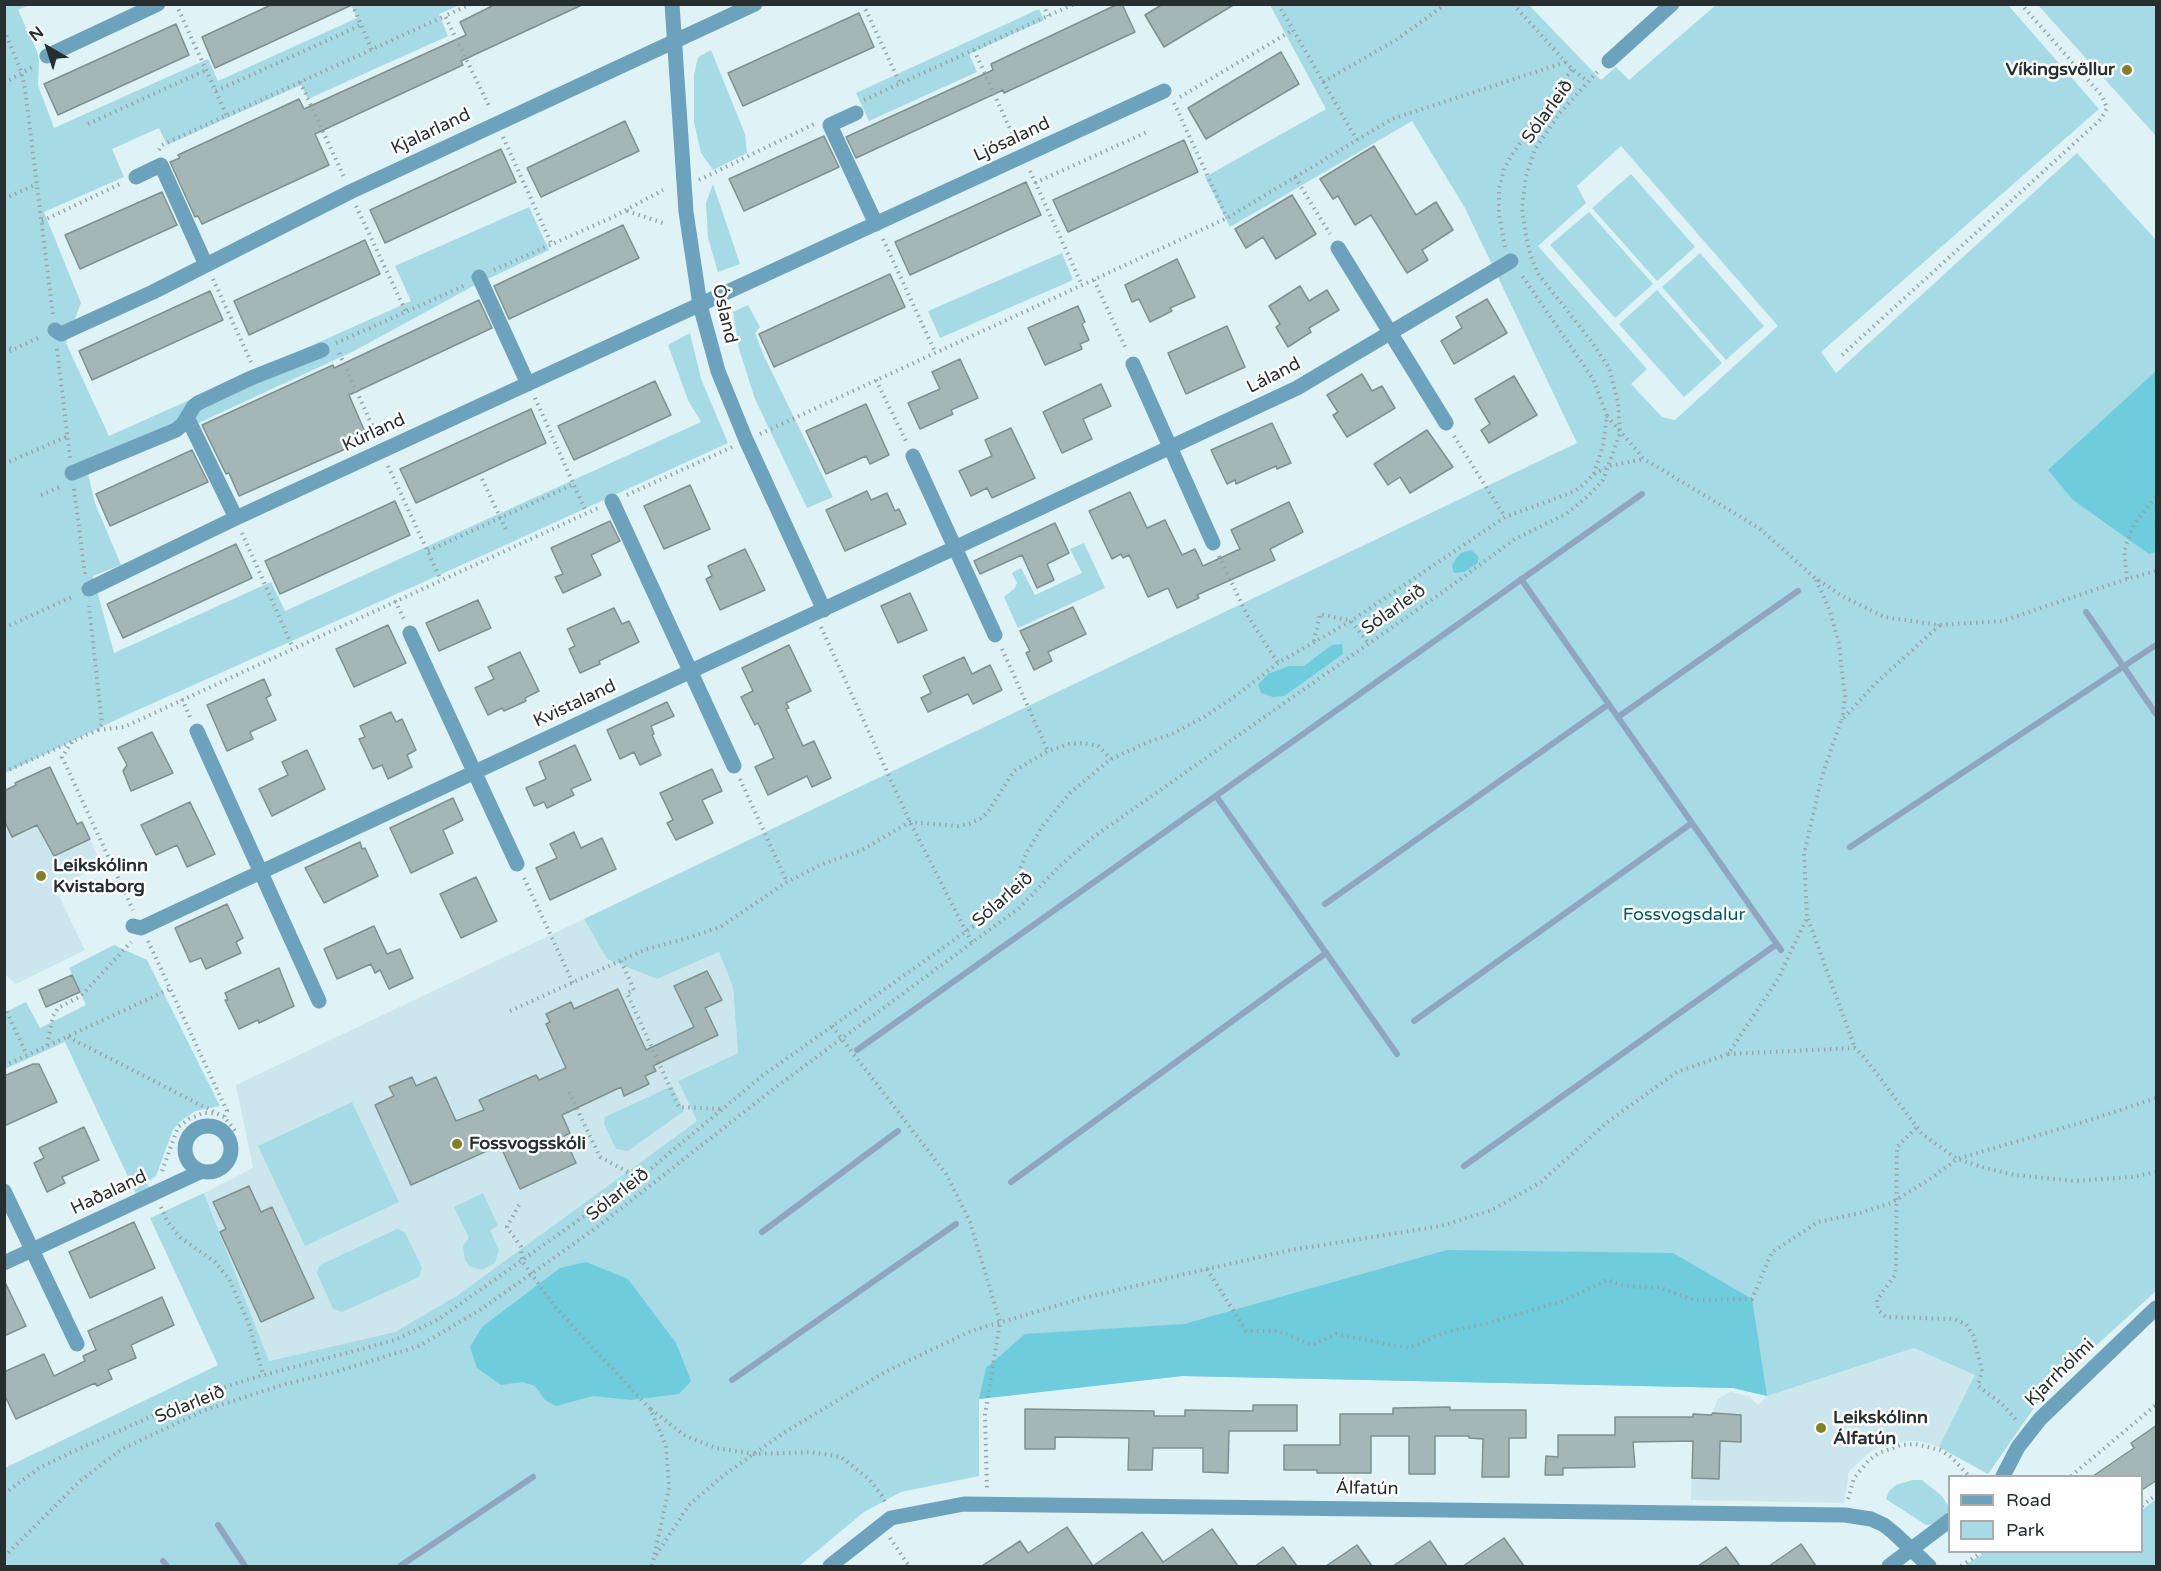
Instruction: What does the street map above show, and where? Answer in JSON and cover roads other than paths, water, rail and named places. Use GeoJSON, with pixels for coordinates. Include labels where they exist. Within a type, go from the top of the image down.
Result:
{"type":"FeatureCollection","features":[{"type":"Feature","properties":{"kind":"street"},"geometry":{"type":"LineString","coordinates":[[47,56],[158,4]]}},
{"type":"Feature","properties":{"kind":"street","name":"Ósland"},"geometry":{"type":"LineString","coordinates":[[672,4],[686,212],[700,305],[718,371],[820,612]]}},
{"type":"Feature","properties":{"kind":"street","name":"Kjalarland"},"geometry":{"type":"LineString","coordinates":[[55,330],[61,334],[68,331],[206,265],[350,192],[755,4]]}},
{"type":"Feature","properties":{"kind":"street"},"geometry":{"type":"LineString","coordinates":[[1609,61],[1672,4]]}},
{"type":"Feature","properties":{"kind":"street","name":"Ljósaland"},"geometry":{"type":"LineString","coordinates":[[700,305],[876,224],[1169,96]]}},
{"type":"Feature","properties":{"kind":"street"},"geometry":{"type":"LineString","coordinates":[[857,108],[830,125],[876,224]]}},
{"type":"Feature","properties":{"kind":"street"},"geometry":{"type":"LineString","coordinates":[[136,177],[161,165],[206,265]]}},
{"type":"Feature","properties":{"kind":"street"},"geometry":{"type":"LineString","coordinates":[[1338,248],[1446,423]]}},
{"type":"Feature","properties":{"kind":"street","name":"Láland"},"geometry":{"type":"LineString","coordinates":[[820,612],[1298,388],[1511,261]]}},
{"type":"Feature","properties":{"kind":"street"},"geometry":{"type":"LineString","coordinates":[[479,277],[528,384]]}},
{"type":"Feature","properties":{"kind":"street","name":"Kúrland"},"geometry":{"type":"LineString","coordinates":[[85,592],[236,518],[700,305]]}},
{"type":"Feature","properties":{"kind":"street"},"geometry":{"type":"LineString","coordinates":[[73,477],[176,430],[194,405],[328,347]]}},
{"type":"Feature","properties":{"kind":"street"},"geometry":{"type":"LineString","coordinates":[[1132,364],[1213,543]]}},
{"type":"Feature","properties":{"kind":"street"},"geometry":{"type":"LineString","coordinates":[[187,417],[236,518]]}},
{"type":"Feature","properties":{"kind":"street"},"geometry":{"type":"LineString","coordinates":[[913,456],[995,635]]}},
{"type":"Feature","properties":{"kind":"street"},"geometry":{"type":"LineString","coordinates":[[612,501],[734,766]]}},
{"type":"Feature","properties":{"kind":"street","name":"Kvistaland"},"geometry":{"type":"LineString","coordinates":[[135,933],[260,870],[820,612]]}},
{"type":"Feature","properties":{"kind":"street"},"geometry":{"type":"LineString","coordinates":[[410,633],[518,864]]}},
{"type":"Feature","properties":{"kind":"street"},"geometry":{"type":"LineString","coordinates":[[197,731],[319,1001]]}},
{"type":"Feature","properties":{"kind":"street","name":"Haðaland"},"geometry":{"type":"LineString","coordinates":[[4,1263],[202,1171]]}},
{"type":"Feature","properties":{"kind":"street"},"geometry":{"type":"LineString","coordinates":[[4,1191],[77,1344]]}},
{"type":"Feature","properties":{"kind":"street","name":"Kjarrhólmi"},"geometry":{"type":"LineString","coordinates":[[2004,1475],[2018,1447],[2040,1419],[2157,1308]]}},
{"type":"Feature","properties":{"kind":"street","name":"Álfatún"},"geometry":{"type":"LineString","coordinates":[[830,1566],[891,1518],[964,1504],[1845,1515],[1871,1519],[1884,1525],[1929,1566]]}},
{"type":"Feature","properties":{"kind":"street"},"geometry":{"type":"LineString","coordinates":[[1890,1566],[1948,1522]]}},
{"type":"Feature","properties":{"kind":"waterway"},"geometry":{"type":"LineString","coordinates":[[857,1050],[1642,494]]}},
{"type":"Feature","properties":{"kind":"waterway"},"geometry":{"type":"LineString","coordinates":[[1521,579],[1781,950]]}},
{"type":"Feature","properties":{"kind":"waterway"},"geometry":{"type":"LineString","coordinates":[[1618,717],[1798,591]]}},
{"type":"Feature","properties":{"kind":"waterway"},"geometry":{"type":"LineString","coordinates":[[2086,612],[2156,714]]}},
{"type":"Feature","properties":{"kind":"waterway"},"geometry":{"type":"LineString","coordinates":[[1850,847],[2156,645]]}},
{"type":"Feature","properties":{"kind":"waterway"},"geometry":{"type":"LineString","coordinates":[[1325,904],[1609,704]]}},
{"type":"Feature","properties":{"kind":"waterway"},"geometry":{"type":"LineString","coordinates":[[1216,796],[1397,1054]]}},
{"type":"Feature","properties":{"kind":"waterway"},"geometry":{"type":"LineString","coordinates":[[1414,1021],[1692,823]]}},
{"type":"Feature","properties":{"kind":"waterway"},"geometry":{"type":"LineString","coordinates":[[1464,1166],[1777,944]]}},
{"type":"Feature","properties":{"kind":"waterway"},"geometry":{"type":"LineString","coordinates":[[1011,1182],[1326,953]]}},
{"type":"Feature","properties":{"kind":"waterway"},"geometry":{"type":"LineString","coordinates":[[762,1232],[898,1131]]}},
{"type":"Feature","properties":{"kind":"waterway"},"geometry":{"type":"LineString","coordinates":[[732,1380],[956,1224]]}},
{"type":"Feature","properties":{"kind":"waterway"},"geometry":{"type":"LineString","coordinates":[[400,1566],[533,1477]]}},
{"type":"Feature","properties":{"kind":"waterway"},"geometry":{"type":"LineString","coordinates":[[218,1525],[245,1566]]}},
{"type":"Feature","properties":{"kind":"waterway"},"geometry":{"type":"LineString","coordinates":[[163,1561],[167,1566]]}},
{"type":"Feature","properties":{"kind":"place","name":"Víkingsvöllur"},"geometry":{"type":"Point","coordinates":[2127,70]}},
{"type":"Feature","properties":{"kind":"place","name":"Leikskólinn Kvistaborg"},"geometry":{"type":"Point","coordinates":[41,876]}},
{"type":"Feature","properties":{"kind":"place","name":"Fossvogsskóli"},"geometry":{"type":"Point","coordinates":[457,1144]}},
{"type":"Feature","properties":{"kind":"place","name":"Leikskólinn Álfatún"},"geometry":{"type":"Point","coordinates":[1821,1428]}},
{"type":"Feature","properties":{"kind":"park label","name":"Fossvogsdalur"},"geometry":{"type":"Point","coordinates":[1684,915]}}]}
